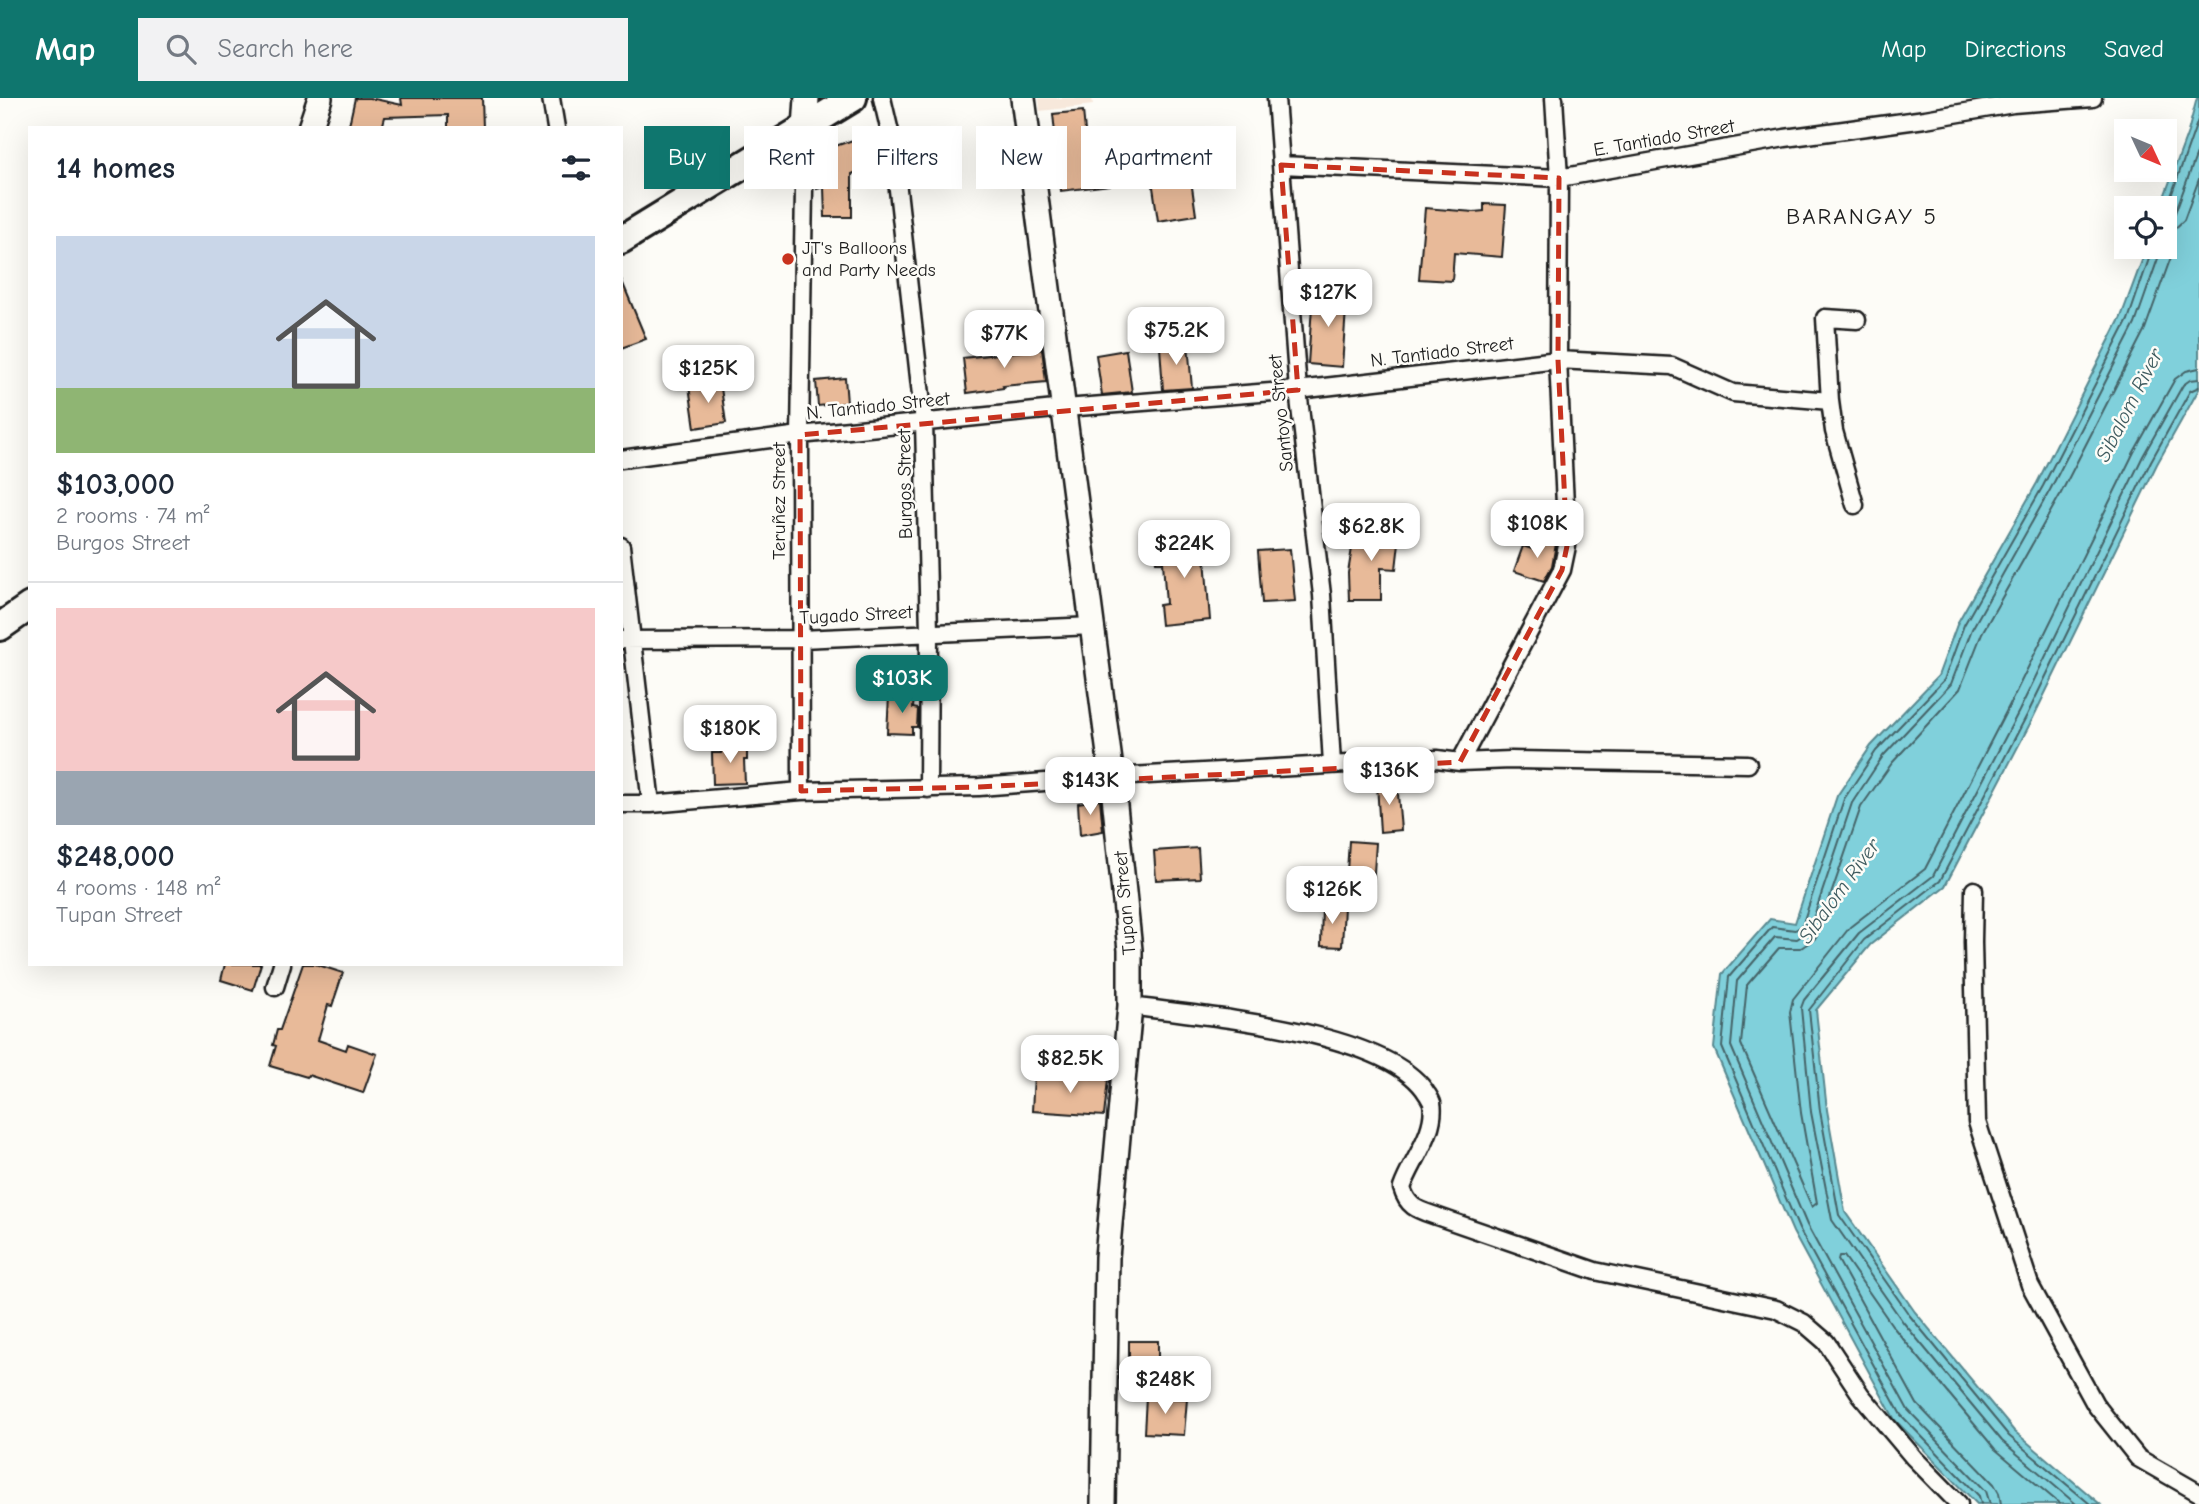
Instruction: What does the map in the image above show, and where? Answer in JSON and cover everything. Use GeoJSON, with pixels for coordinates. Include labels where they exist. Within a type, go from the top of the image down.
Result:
{"type":"FeatureCollection","features":[{"type":"Feature","properties":{"kind":"main road"},"geometry":{"type":"LineString","coordinates":[[311,126],[320,98]]}},
{"type":"Feature","properties":{"kind":"main road"},"geometry":{"type":"LineString","coordinates":[[805,126],[807,98]]}},
{"type":"Feature","properties":{"kind":"main road"},"geometry":{"type":"LineString","coordinates":[[808,126],[853,98]]}},
{"type":"Feature","properties":{"kind":"main road","name":"Tupan Street"},"geometry":{"type":"LineString","coordinates":[[1023,98],[1112,777],[1130,950],[1130,1006],[1107,1257],[1103,1504]]}},
{"type":"Feature","properties":{"kind":"main road"},"geometry":{"type":"LineString","coordinates":[[623,239],[744,165]]}},
{"type":"Feature","properties":{"kind":"main road"},"geometry":{"type":"LineString","coordinates":[[0,627],[28,607]]}},
{"type":"Feature","properties":{"kind":"street"},"geometry":{"type":"LineString","coordinates":[[551,98],[555,126]]}},
{"type":"Feature","properties":{"kind":"street","name":"Burgos Street"},"geometry":{"type":"LineString","coordinates":[[882,98],[893,145],[924,422],[929,632],[928,789]]}},
{"type":"Feature","properties":{"kind":"street","name":"Santoyo Street"},"geometry":{"type":"LineString","coordinates":[[1276,98],[1298,390],[1322,596],[1332,764]]}},
{"type":"Feature","properties":{"kind":"street"},"geometry":{"type":"LineString","coordinates":[[1460,762],[1562,570],[1567,546],[1559,360],[1559,178],[1554,98]]}},
{"type":"Feature","properties":{"kind":"street","name":"E. Tantiado Street"},"geometry":{"type":"LineString","coordinates":[[1281,165],[1559,178],[1785,138],[2013,104],[2093,98]]}},
{"type":"Feature","properties":{"kind":"street","name":"Teruñez Street"},"geometry":{"type":"LineString","coordinates":[[801,791],[800,435],[804,189]]}},
{"type":"Feature","properties":{"kind":"street"},"geometry":{"type":"LineString","coordinates":[[1855,505],[1835,431],[1830,401],[1825,318],[1857,320]]}},
{"type":"Feature","properties":{"kind":"street","name":"N. Tantiado Street"},"geometry":{"type":"LineString","coordinates":[[623,459],[800,435],[1065,408],[1298,390],[1559,360],[1672,366],[1733,393],[1830,401]]}},
{"type":"Feature","properties":{"kind":"street"},"geometry":{"type":"LineString","coordinates":[[623,577],[627,640],[651,804]]}},
{"type":"Feature","properties":{"kind":"street","name":"Tugado Street"},"geometry":{"type":"LineString","coordinates":[[627,640],[801,639],[1093,626]]}},
{"type":"Feature","properties":{"kind":"street"},"geometry":{"type":"LineString","coordinates":[[623,804],[801,791],[979,788],[1112,777],[1437,760],[1748,764]]}},
{"type":"Feature","properties":{"kind":"street"},"geometry":{"type":"LineString","coordinates":[[1974,890],[1978,1122],[2030,1285],[2095,1404],[2138,1458],[2199,1493]]}},
{"type":"Feature","properties":{"kind":"street"},"geometry":{"type":"LineString","coordinates":[[275,987],[281,966]]}},
{"type":"Feature","properties":{"kind":"street"},"geometry":{"type":"LineString","coordinates":[[1130,1006],[1323,1037],[1372,1052],[1410,1073],[1421,1083],[1432,1102],[1429,1132],[1402,1188],[1406,1200],[1419,1210],[1595,1271],[1776,1309],[1804,1323],[1826,1342],[1861,1395],[1914,1458],[1959,1504]]}},
{"type":"Feature","properties":{"kind":"highlighted area"},"geometry":{"type":"Polygon","coordinates":[[[1281,165],[1559,178],[1558,360],[1567,546],[1562,570],[1460,762],[979,787],[801,791],[800,435],[1298,390],[1281,165]]]}},
{"type":"Feature","properties":{"kind":"shaded area"},"geometry":{"type":"Polygon","coordinates":[[[1039,98],[1092,98],[1093,105],[1040,111],[1039,98]]]}},
{"type":"Feature","properties":{"kind":"water","name":"Sibalom River"},"geometry":{"type":"Polygon","coordinates":[[[2199,98],[2199,389],[2157,464],[2033,718],[1945,886],[1870,945],[1816,1010],[1827,1110],[1845,1212],[1915,1312],[2014,1431],[2100,1504],[1977,1504],[1895,1420],[1793,1232],[1714,1048],[1722,974],[1770,919],[1795,923],[1837,796],[1871,746],[1938,676],[1958,622],[2037,483],[2121,317],[2143,259],[2177,259],[2177,196],[2164,196],[2170,182],[2177,182],[2177,162],[2199,98]]]}},
{"type":"Feature","properties":{"kind":"building"},"geometry":{"type":"Polygon","coordinates":[[[355,98],[370,98],[402,105],[401,98],[482,98],[483,126],[448,126],[448,115],[385,117],[383,126],[349,125],[355,98]]]}},
{"type":"Feature","properties":{"kind":"building"},"geometry":{"type":"Polygon","coordinates":[[[1083,111],[1081,189],[1061,191],[1067,189],[1067,126],[1054,126],[1053,114],[1083,111]]]}},
{"type":"Feature","properties":{"kind":"building"},"geometry":{"type":"Polygon","coordinates":[[[852,140],[852,217],[825,217],[824,189],[838,189],[838,145],[852,140]]]}},
{"type":"Feature","properties":{"kind":"building"},"geometry":{"type":"Polygon","coordinates":[[[1153,189],[1192,189],[1196,215],[1158,221],[1153,189]]]}},
{"type":"Feature","properties":{"kind":"building"},"geometry":{"type":"Polygon","coordinates":[[[1484,204],[1506,205],[1502,257],[1454,253],[1452,281],[1419,279],[1425,208],[1474,212],[1484,211],[1484,204]]]}},
{"type":"Feature","properties":{"kind":"building"},"geometry":{"type":"Polygon","coordinates":[[[623,284],[646,339],[623,347],[623,284]]]}},
{"type":"Feature","properties":{"kind":"building"},"geometry":{"type":"Polygon","coordinates":[[[1313,292],[1347,294],[1342,367],[1308,364],[1313,292]]]}},
{"type":"Feature","properties":{"kind":"building"},"geometry":{"type":"Polygon","coordinates":[[[1188,344],[1192,388],[1163,390],[1160,347],[1188,344]]]}},
{"type":"Feature","properties":{"kind":"building"},"geometry":{"type":"Polygon","coordinates":[[[1042,349],[1046,382],[967,393],[963,358],[1042,349]]]}},
{"type":"Feature","properties":{"kind":"building"},"geometry":{"type":"Polygon","coordinates":[[[1126,350],[1132,392],[1102,395],[1096,355],[1126,350]]]}},
{"type":"Feature","properties":{"kind":"building"},"geometry":{"type":"Polygon","coordinates":[[[845,378],[847,403],[818,406],[816,381],[845,378]]]}},
{"type":"Feature","properties":{"kind":"building"},"geometry":{"type":"Polygon","coordinates":[[[720,381],[726,423],[695,428],[689,386],[720,381]]]}},
{"type":"Feature","properties":{"kind":"building"},"geometry":{"type":"Polygon","coordinates":[[[1355,529],[1400,534],[1396,569],[1381,568],[1381,600],[1349,600],[1348,573],[1355,529]]]}},
{"type":"Feature","properties":{"kind":"building"},"geometry":{"type":"Polygon","coordinates":[[[1203,534],[1210,620],[1161,625],[1159,605],[1166,604],[1163,562],[1156,562],[1155,544],[1164,544],[1163,538],[1203,534]]]}},
{"type":"Feature","properties":{"kind":"building"},"geometry":{"type":"Polygon","coordinates":[[[1539,538],[1556,544],[1552,566],[1544,581],[1514,571],[1523,546],[1535,550],[1539,538]]]}},
{"type":"Feature","properties":{"kind":"building"},"geometry":{"type":"Polygon","coordinates":[[[1290,549],[1295,601],[1262,603],[1258,551],[1290,549]]]}},
{"type":"Feature","properties":{"kind":"building"},"geometry":{"type":"Polygon","coordinates":[[[889,696],[914,698],[913,708],[918,709],[917,727],[912,727],[912,734],[887,733],[889,696]]]}},
{"type":"Feature","properties":{"kind":"building"},"geometry":{"type":"Polygon","coordinates":[[[747,745],[747,760],[744,760],[745,783],[713,784],[712,753],[721,753],[721,747],[747,745]]]}},
{"type":"Feature","properties":{"kind":"building"},"geometry":{"type":"Polygon","coordinates":[[[1397,782],[1401,830],[1380,832],[1377,784],[1397,782]]]}},
{"type":"Feature","properties":{"kind":"building"},"geometry":{"type":"Polygon","coordinates":[[[1100,799],[1103,831],[1080,835],[1078,803],[1100,799]]]}},
{"type":"Feature","properties":{"kind":"building"},"geometry":{"type":"Polygon","coordinates":[[[1349,841],[1376,843],[1373,887],[1346,886],[1349,841]]]}},
{"type":"Feature","properties":{"kind":"building"},"geometry":{"type":"Polygon","coordinates":[[[1198,848],[1200,878],[1156,880],[1154,851],[1198,848]]]}},
{"type":"Feature","properties":{"kind":"building"},"geometry":{"type":"Polygon","coordinates":[[[1322,906],[1344,906],[1342,947],[1321,946],[1322,906]]]}},
{"type":"Feature","properties":{"kind":"building"},"geometry":{"type":"Polygon","coordinates":[[[224,966],[260,966],[253,990],[221,980],[224,966]]]}},
{"type":"Feature","properties":{"kind":"building"},"geometry":{"type":"Polygon","coordinates":[[[302,966],[321,966],[343,973],[332,1006],[328,1005],[318,1040],[346,1050],[348,1044],[377,1054],[363,1093],[270,1066],[277,1030],[280,1030],[302,966]]]}},
{"type":"Feature","properties":{"kind":"building"},"geometry":{"type":"Polygon","coordinates":[[[1034,1075],[1108,1079],[1104,1116],[1032,1111],[1034,1075]]]}},
{"type":"Feature","properties":{"kind":"building"},"geometry":{"type":"Polygon","coordinates":[[[1129,1341],[1158,1341],[1158,1388],[1129,1389],[1129,1341]]]}},
{"type":"Feature","properties":{"kind":"building"},"geometry":{"type":"Polygon","coordinates":[[[1146,1397],[1187,1399],[1184,1435],[1144,1433],[1146,1397]]]}},
{"type":"Feature","properties":{"kind":"place","name":"JT's Balloons and Party Needs"},"geometry":{"type":"Point","coordinates":[788,259]}},
{"type":"Feature","properties":{"kind":"district","name":"BARANGAY 5"},"geometry":{"type":"Point","coordinates":[1862,216]}}]}
